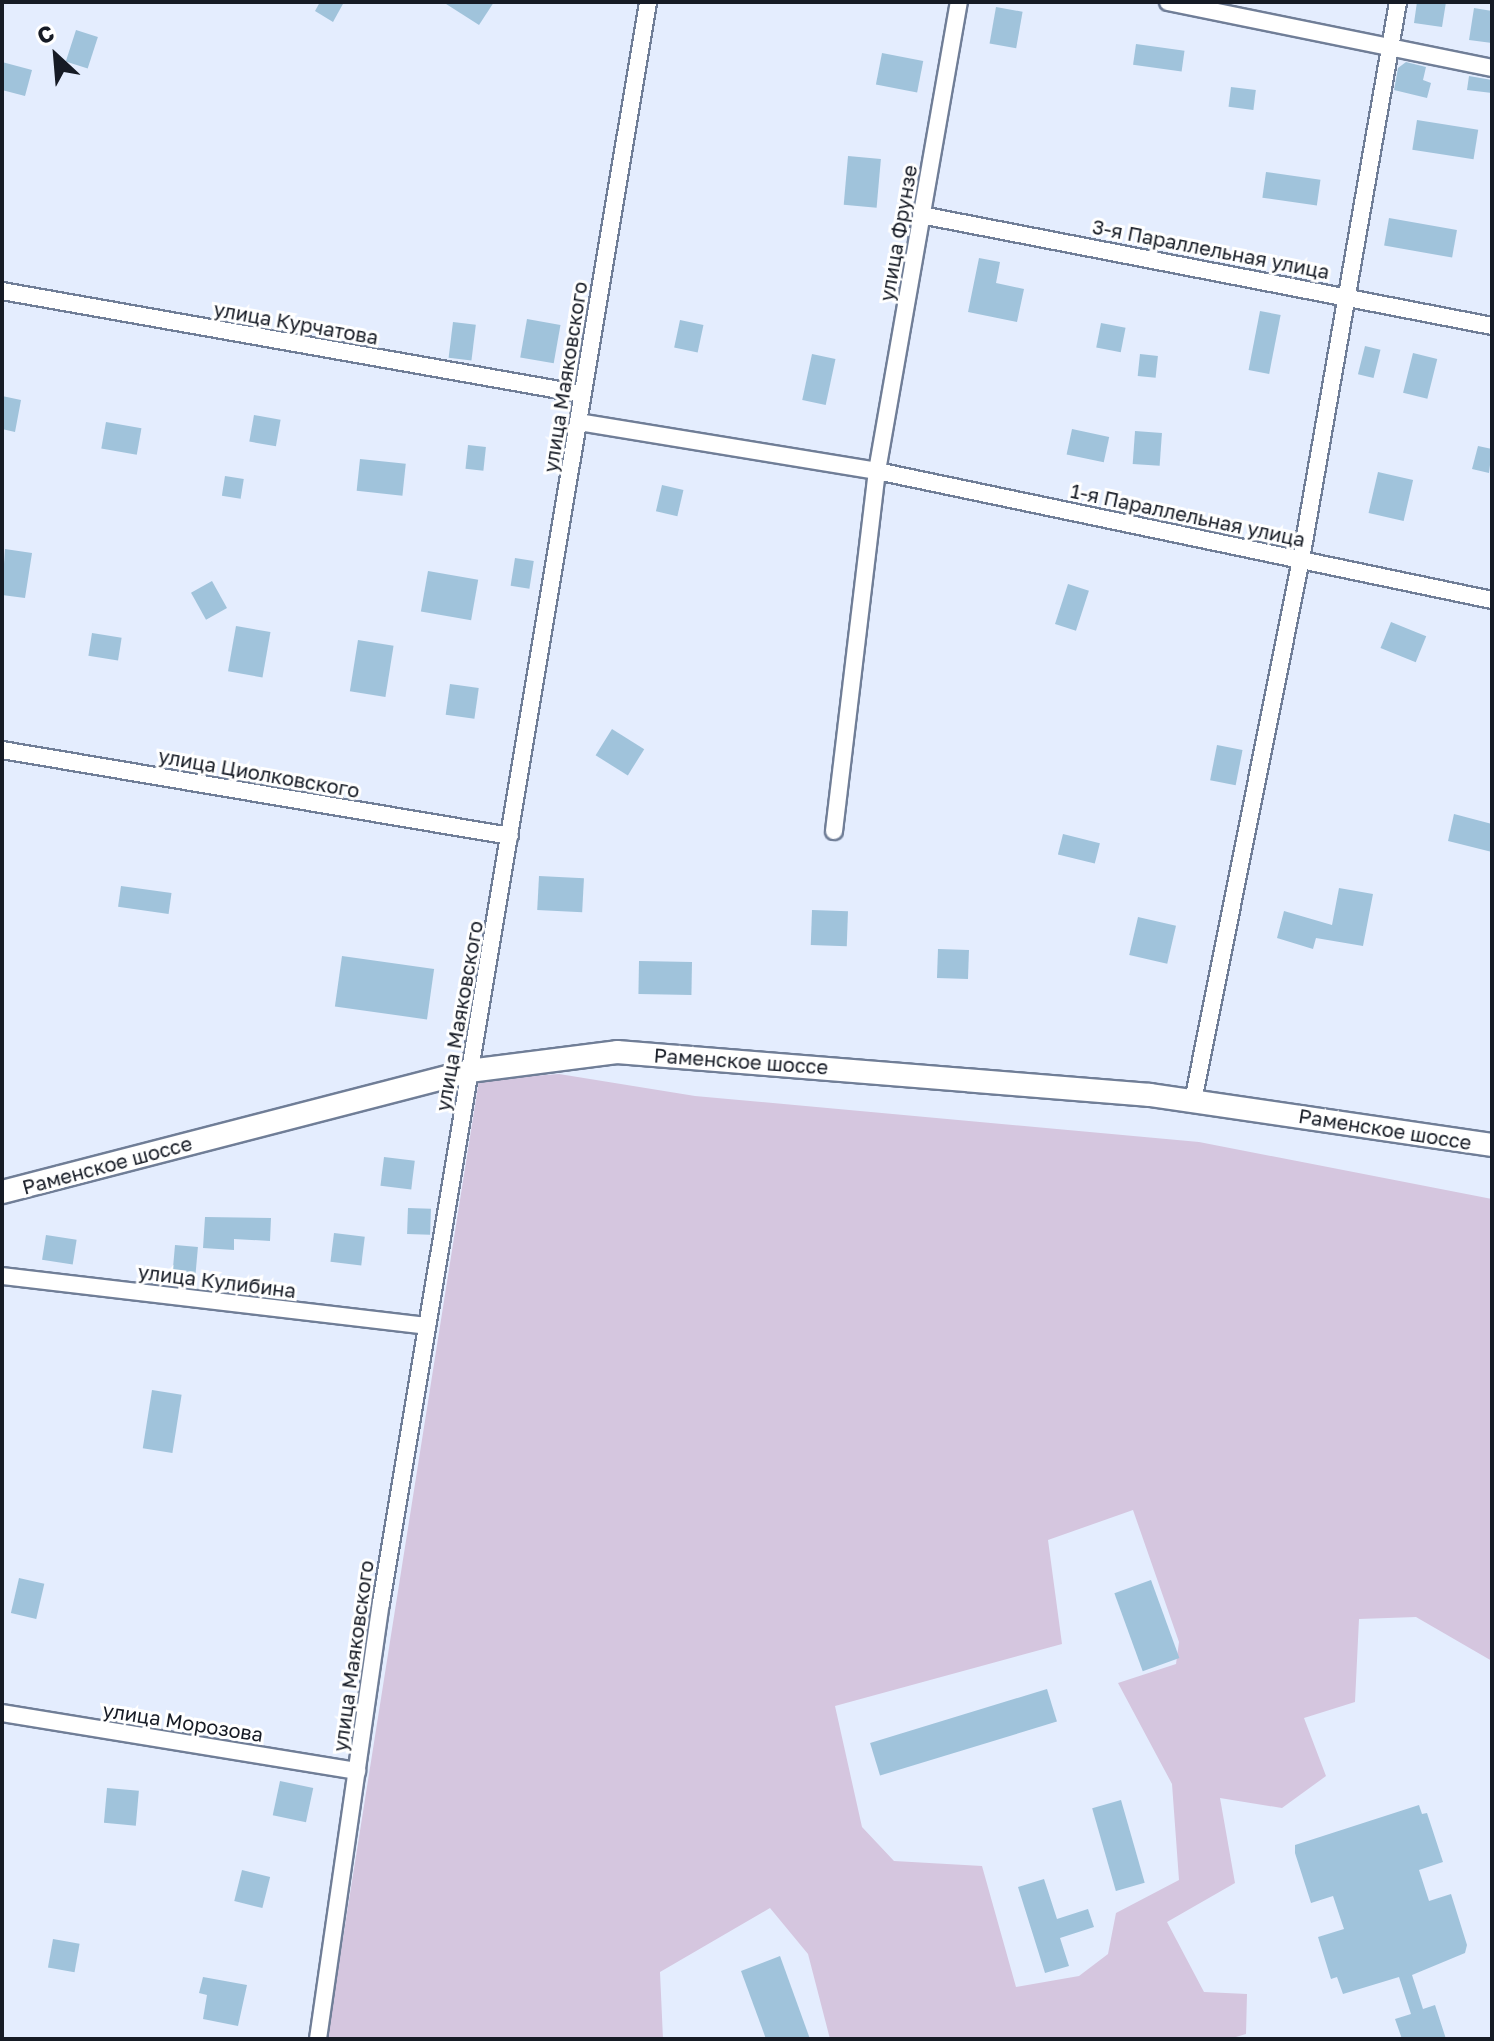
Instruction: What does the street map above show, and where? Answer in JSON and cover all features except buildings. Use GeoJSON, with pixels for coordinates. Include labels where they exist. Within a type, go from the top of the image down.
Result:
{"type":"FeatureCollection","features":[{"type":"Feature","properties":{"kind":"main road","name":"Раменское шоссе"},"geometry":{"type":"LineString","coordinates":[[2,1192],[469,1071],[617,1052],[1193,1101],[1492,1145]]}},
{"type":"Feature","properties":{"kind":"street","name":"улица Маяковского"},"geometry":{"type":"LineString","coordinates":[[318,2039],[427,1326],[648,2]]}},
{"type":"Feature","properties":{"kind":"street","name":"улица Фрунзе"},"geometry":{"type":"LineString","coordinates":[[834,831],[877,471],[959,2]]}},
{"type":"Feature","properties":{"kind":"street"},"geometry":{"type":"LineString","coordinates":[[1168,2],[1492,68]]}},
{"type":"Feature","properties":{"kind":"street"},"geometry":{"type":"LineString","coordinates":[[1193,1101],[1301,559],[1350,295],[1398,2]]}},
{"type":"Feature","properties":{"kind":"street","name":"3-я Параллельная улица"},"geometry":{"type":"LineString","coordinates":[[921,215],[1350,295],[1492,326]]}},
{"type":"Feature","properties":{"kind":"street","name":"улица Курчатова"},"geometry":{"type":"LineString","coordinates":[[2,291],[582,394]]}},
{"type":"Feature","properties":{"kind":"street"},"geometry":{"type":"LineString","coordinates":[[578,422],[877,471]]}},
{"type":"Feature","properties":{"kind":"street","name":"1-я Параллельная улица"},"geometry":{"type":"LineString","coordinates":[[877,471],[1492,600]]}},
{"type":"Feature","properties":{"kind":"street","name":"улица Циолковского"},"geometry":{"type":"LineString","coordinates":[[2,750],[510,836]]}},
{"type":"Feature","properties":{"kind":"street","name":"улица Кулибина"},"geometry":{"type":"LineString","coordinates":[[2,1276],[427,1326]]}},
{"type":"Feature","properties":{"kind":"street","name":"улица Морозова"},"geometry":{"type":"LineString","coordinates":[[2,1713],[357,1771]]}},
{"type":"Feature","properties":{"kind":"shaded area"},"geometry":{"type":"Polygon","coordinates":[[[559,1074],[695,1096],[1199,1142],[1492,1199],[1492,1661],[1416,1617],[1359,1619],[1355,1702],[1304,1718],[1326,1776],[1282,1808],[1220,1798],[1235,1883],[1167,1922],[1204,1992],[1247,1994],[1246,2034],[1229,2039],[830,2039],[808,1954],[770,1908],[660,1972],[663,2039],[327,2039],[479,1080],[559,1074]],[[1133,1510],[1048,1540],[1062,1644],[835,1706],[862,1827],[894,1861],[982,1866],[1016,1987],[1079,1976],[1108,1954],[1116,1913],[1179,1880],[1172,1784],[1118,1683],[1176,1664],[1179,1642],[1133,1510]]]}}]}
